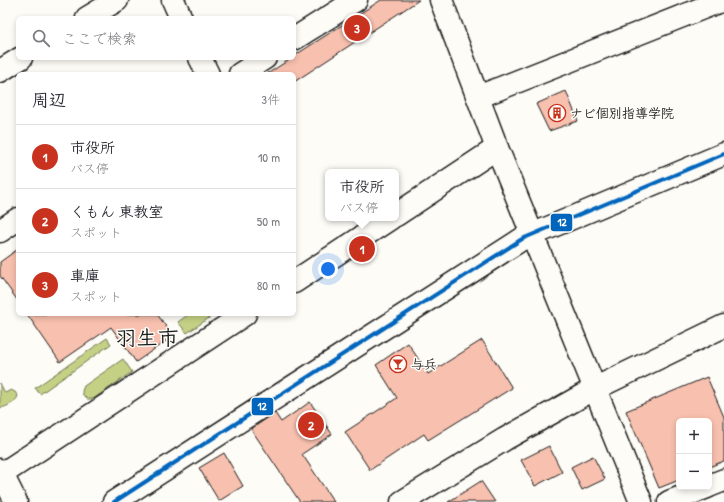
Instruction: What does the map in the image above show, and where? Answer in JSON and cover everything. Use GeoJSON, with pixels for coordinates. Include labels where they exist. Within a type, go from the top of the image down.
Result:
{"type":"FeatureCollection","features":[{"type":"Feature","properties":{"kind":"street"},"geometry":{"type":"LineString","coordinates":[[91,16],[117,0]]}},
{"type":"Feature","properties":{"kind":"street"},"geometry":{"type":"LineString","coordinates":[[173,0],[180,16]]}},
{"type":"Feature","properties":{"kind":"street"},"geometry":{"type":"LineString","coordinates":[[296,37],[327,8],[356,0]]}},
{"type":"Feature","properties":{"kind":"street"},"geometry":{"type":"LineString","coordinates":[[441,0],[497,148],[641,502]]}},
{"type":"Feature","properties":{"kind":"street"},"geometry":{"type":"LineString","coordinates":[[478,97],[723,0]]}},
{"type":"Feature","properties":{"kind":"street"},"geometry":{"type":"LineString","coordinates":[[0,71],[18,60]]}},
{"type":"Feature","properties":{"kind":"street"},"geometry":{"type":"LineString","coordinates":[[201,60],[207,72]]}},
{"type":"Feature","properties":{"kind":"street"},"geometry":{"type":"LineString","coordinates":[[243,72],[262,60]]}},
{"type":"Feature","properties":{"kind":"street"},"geometry":{"type":"LineString","coordinates":[[399,213],[497,148]]}},
{"type":"Feature","properties":{"kind":"street"},"geometry":{"type":"LineString","coordinates":[[114,502],[522,239],[724,154]]}},
{"type":"Feature","properties":{"kind":"street"},"geometry":{"type":"LineString","coordinates":[[0,231],[16,220]]}},
{"type":"Feature","properties":{"kind":"street"},"geometry":{"type":"LineString","coordinates":[[296,281],[386,221]]}},
{"type":"Feature","properties":{"kind":"street"},"geometry":{"type":"LineString","coordinates":[[16,502],[1,472],[242,316]]}},
{"type":"Feature","properties":{"kind":"street"},"geometry":{"type":"LineString","coordinates":[[402,502],[499,443],[594,389],[724,326]]}},
{"type":"Feature","properties":{"kind":"street"},"geometry":{"type":"LineString","coordinates":[[712,485],[724,480]]}},
{"type":"Feature","properties":{"kind":"street"},"geometry":{"type":"LineString","coordinates":[[669,502],[700,490]]}},
{"type":"Feature","properties":{"kind":"green space"},"geometry":{"type":"Polygon","coordinates":[[[186,316],[212,316],[187,333],[178,322],[186,316]]]}},
{"type":"Feature","properties":{"kind":"green space"},"geometry":{"type":"Polygon","coordinates":[[[107,338],[111,344],[40,394],[35,388],[107,338]]]}},
{"type":"Feature","properties":{"kind":"green space"},"geometry":{"type":"Polygon","coordinates":[[[123,359],[132,372],[93,399],[87,399],[83,395],[82,391],[84,386],[123,359]]]}},
{"type":"Feature","properties":{"kind":"green space"},"geometry":{"type":"Polygon","coordinates":[[[0,383],[5,393],[11,390],[18,396],[11,404],[0,408],[0,383]]]}},
{"type":"Feature","properties":{"kind":"building"},"geometry":{"type":"Polygon","coordinates":[[[381,0],[419,0],[296,81],[296,72],[270,72],[289,60],[296,60],[296,55],[381,0]]]}},
{"type":"Feature","properties":{"kind":"building","name":"ナビ個別指導学院"},"geometry":{"type":"Polygon","coordinates":[[[566,91],[578,121],[549,131],[536,104],[566,91]]]}},
{"type":"Feature","properties":{"kind":"building"},"geometry":{"type":"Polygon","coordinates":[[[16,250],[16,298],[0,276],[0,262],[16,250]]]}},
{"type":"Feature","properties":{"kind":"building"},"geometry":{"type":"Polygon","coordinates":[[[28,316],[158,316],[173,336],[136,362],[111,327],[60,362],[28,316]]]}},
{"type":"Feature","properties":{"kind":"building"},"geometry":{"type":"Polygon","coordinates":[[[482,340],[512,388],[428,440],[424,434],[370,470],[345,432],[397,398],[376,365],[408,343],[428,374],[482,340]]]}},
{"type":"Feature","properties":{"kind":"building"},"geometry":{"type":"Polygon","coordinates":[[[707,377],[724,417],[724,461],[712,466],[712,418],[676,418],[676,481],[659,488],[626,411],[707,377]]]}},
{"type":"Feature","properties":{"kind":"building"},"geometry":{"type":"Polygon","coordinates":[[[310,402],[332,434],[302,454],[334,502],[300,502],[251,429],[275,413],[281,422],[310,402]]]}},
{"type":"Feature","properties":{"kind":"building"},"geometry":{"type":"Polygon","coordinates":[[[549,446],[562,472],[535,486],[521,460],[549,446]]]}},
{"type":"Feature","properties":{"kind":"building"},"geometry":{"type":"Polygon","coordinates":[[[224,453],[243,486],[219,501],[199,468],[224,453]]]}},
{"type":"Feature","properties":{"kind":"building"},"geometry":{"type":"Polygon","coordinates":[[[593,456],[605,479],[582,490],[571,467],[593,456]]]}},
{"type":"Feature","properties":{"kind":"building"},"geometry":{"type":"Polygon","coordinates":[[[481,481],[495,502],[448,502],[481,481]]]}},
{"type":"Feature","properties":{"kind":"transit line","name":"12"},"geometry":{"type":"LineString","coordinates":[[114,502],[522,239],[724,154]]}},
{"type":"Feature","properties":{"kind":"place","name":"車庫"},"geometry":{"type":"Point","coordinates":[357,28]}},
{"type":"Feature","properties":{"kind":"place","name":"ナビ個別指導学院"},"geometry":{"type":"Point","coordinates":[557,113]}},
{"type":"Feature","properties":{"kind":"place","name":"市役所"},"geometry":{"type":"Point","coordinates":[362,249]}},
{"type":"Feature","properties":{"kind":"place","name":"与兵"},"geometry":{"type":"Point","coordinates":[398,364]}},
{"type":"Feature","properties":{"kind":"place","name":"くもん 東教室"},"geometry":{"type":"Point","coordinates":[311,425]}},
{"type":"Feature","properties":{"kind":"district","name":"羽生市"},"geometry":{"type":"Point","coordinates":[147,338]}}]}
